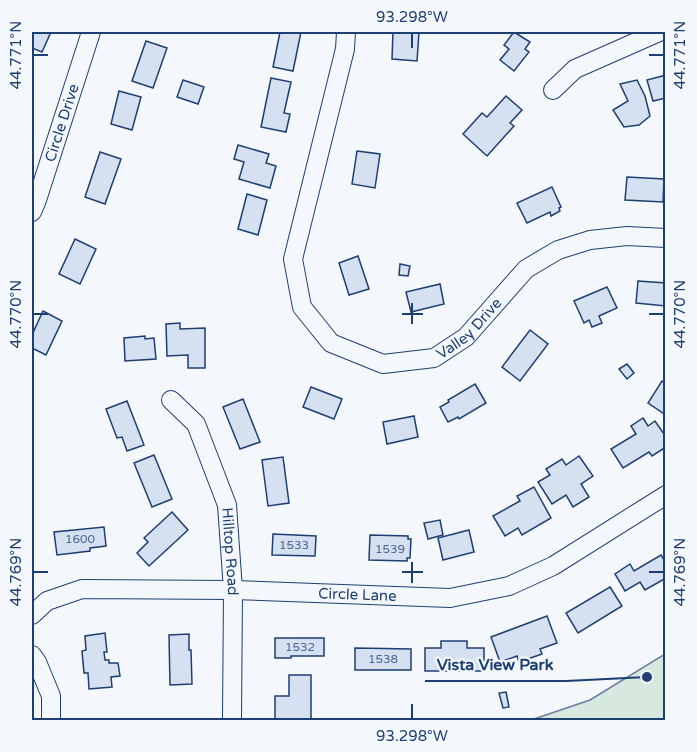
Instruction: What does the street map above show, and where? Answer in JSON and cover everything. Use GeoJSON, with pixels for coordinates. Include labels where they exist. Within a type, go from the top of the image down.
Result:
{"type":"FeatureCollection","features":[{"type":"Feature","properties":{"kind":"street","name":"Circle Drive"},"geometry":{"type":"LineString","coordinates":[[32,212],[91,32]]}},
{"type":"Feature","properties":{"kind":"street","name":"Valley Drive"},"geometry":{"type":"LineString","coordinates":[[346,32],[345,49],[292,260],[302,307],[331,343],[383,364],[434,358],[466,337],[526,269],[558,250],[590,240],[627,236],[666,238]]}},
{"type":"Feature","properties":{"kind":"street"},"geometry":{"type":"LineString","coordinates":[[553,90],[575,69],[659,32]]}},
{"type":"Feature","properties":{"kind":"street","name":"Hilltop Road"},"geometry":{"type":"LineString","coordinates":[[171,400],[196,424],[227,505],[233,590],[232,720]]}},
{"type":"Feature","properties":{"kind":"street","name":"Circle Lane"},"geometry":{"type":"LineString","coordinates":[[32,615],[47,602],[82,588],[233,590],[450,598],[509,586],[553,566],[666,495]]}},
{"type":"Feature","properties":{"kind":"street"},"geometry":{"type":"LineString","coordinates":[[32,655],[51,696],[51,720]]}},
{"type":"Feature","properties":{"kind":"shaded area"},"geometry":{"type":"Polygon","coordinates":[[[665,654],[665,720],[531,720],[590,700],[665,654]]]}},
{"type":"Feature","properties":{"kind":"building"},"geometry":{"type":"Polygon","coordinates":[[[32,32],[51,32],[42,52],[32,48],[32,32]]]}},
{"type":"Feature","properties":{"kind":"building"},"geometry":{"type":"Polygon","coordinates":[[[280,32],[301,32],[293,71],[273,67],[280,32]]]}},
{"type":"Feature","properties":{"kind":"building"},"geometry":{"type":"Polygon","coordinates":[[[393,32],[419,32],[417,61],[392,59],[393,32]]]}},
{"type":"Feature","properties":{"kind":"building"},"geometry":{"type":"Polygon","coordinates":[[[514,32],[530,42],[525,49],[529,52],[514,71],[500,60],[509,49],[504,45],[514,32]]]}},
{"type":"Feature","properties":{"kind":"building"},"geometry":{"type":"Polygon","coordinates":[[[146,41],[167,48],[153,88],[132,81],[146,41]]]}},
{"type":"Feature","properties":{"kind":"building"},"geometry":{"type":"Polygon","coordinates":[[[666,75],[666,98],[653,101],[647,80],[666,75]]]}},
{"type":"Feature","properties":{"kind":"building"},"geometry":{"type":"Polygon","coordinates":[[[271,78],[291,82],[284,113],[290,114],[286,132],[261,127],[271,78]]]}},
{"type":"Feature","properties":{"kind":"building"},"geometry":{"type":"Polygon","coordinates":[[[183,80],[204,87],[198,104],[177,97],[183,80]]]}},
{"type":"Feature","properties":{"kind":"building"},"geometry":{"type":"Polygon","coordinates":[[[637,80],[645,96],[650,116],[639,125],[624,127],[613,110],[628,101],[620,84],[637,80]]]}},
{"type":"Feature","properties":{"kind":"building"},"geometry":{"type":"Polygon","coordinates":[[[119,91],[141,97],[132,130],[111,124],[119,91]]]}},
{"type":"Feature","properties":{"kind":"building"},"geometry":{"type":"Polygon","coordinates":[[[506,96],[522,110],[510,123],[514,126],[487,156],[463,134],[482,113],[487,117],[506,96]]]}},
{"type":"Feature","properties":{"kind":"building"},"geometry":{"type":"Polygon","coordinates":[[[238,145],[269,154],[266,163],[276,166],[270,188],[239,179],[244,162],[234,159],[238,145]]]}},
{"type":"Feature","properties":{"kind":"building"},"geometry":{"type":"Polygon","coordinates":[[[357,151],[380,154],[375,188],[352,184],[357,151]]]}},
{"type":"Feature","properties":{"kind":"building"},"geometry":{"type":"Polygon","coordinates":[[[100,152],[121,159],[105,204],[85,197],[100,152]]]}},
{"type":"Feature","properties":{"kind":"building"},"geometry":{"type":"Polygon","coordinates":[[[627,177],[664,179],[663,202],[625,200],[627,177]]]}},
{"type":"Feature","properties":{"kind":"building"},"geometry":{"type":"Polygon","coordinates":[[[552,187],[561,207],[560,211],[551,216],[550,212],[527,223],[517,203],[552,187]]]}},
{"type":"Feature","properties":{"kind":"building"},"geometry":{"type":"Polygon","coordinates":[[[247,194],[267,200],[258,235],[238,229],[247,194]]]}},
{"type":"Feature","properties":{"kind":"building"},"geometry":{"type":"Polygon","coordinates":[[[75,239],[96,249],[80,284],[59,274],[75,239]]]}},
{"type":"Feature","properties":{"kind":"building"},"geometry":{"type":"Polygon","coordinates":[[[358,256],[369,289],[349,295],[339,263],[358,256]]]}},
{"type":"Feature","properties":{"kind":"building"},"geometry":{"type":"Polygon","coordinates":[[[400,264],[410,266],[408,276],[399,275],[400,264]]]}},
{"type":"Feature","properties":{"kind":"building"},"geometry":{"type":"Polygon","coordinates":[[[638,281],[666,283],[666,306],[636,303],[638,281]]]}},
{"type":"Feature","properties":{"kind":"building"},"geometry":{"type":"Polygon","coordinates":[[[440,284],[444,304],[411,312],[406,292],[440,284]]]}},
{"type":"Feature","properties":{"kind":"building"},"geometry":{"type":"Polygon","coordinates":[[[607,287],[617,308],[599,316],[602,323],[592,327],[589,320],[584,323],[574,301],[607,287]]]}},
{"type":"Feature","properties":{"kind":"building"},"geometry":{"type":"Polygon","coordinates":[[[43,311],[62,321],[46,355],[32,348],[32,335],[43,311]]]}},
{"type":"Feature","properties":{"kind":"building"},"geometry":{"type":"Polygon","coordinates":[[[180,323],[180,329],[205,328],[205,368],[188,368],[188,355],[167,356],[166,324],[180,323]]]}},
{"type":"Feature","properties":{"kind":"building"},"geometry":{"type":"Polygon","coordinates":[[[530,330],[548,344],[520,381],[502,367],[530,330]]]}},
{"type":"Feature","properties":{"kind":"building"},"geometry":{"type":"Polygon","coordinates":[[[145,336],[145,339],[154,338],[156,359],[125,361],[124,338],[145,336]]]}},
{"type":"Feature","properties":{"kind":"building"},"geometry":{"type":"Polygon","coordinates":[[[627,364],[634,373],[627,379],[619,369],[627,364]]]}},
{"type":"Feature","properties":{"kind":"building"},"geometry":{"type":"Polygon","coordinates":[[[662,381],[666,384],[666,415],[648,403],[662,381]]]}},
{"type":"Feature","properties":{"kind":"building"},"geometry":{"type":"Polygon","coordinates":[[[475,384],[486,403],[459,419],[458,417],[448,422],[440,407],[475,384]]]}},
{"type":"Feature","properties":{"kind":"building"},"geometry":{"type":"Polygon","coordinates":[[[311,387],[342,399],[334,419],[303,407],[311,387]]]}},
{"type":"Feature","properties":{"kind":"building"},"geometry":{"type":"Polygon","coordinates":[[[243,399],[260,442],[240,449],[223,407],[243,399]]]}},
{"type":"Feature","properties":{"kind":"building"},"geometry":{"type":"Polygon","coordinates":[[[127,401],[144,445],[127,451],[122,437],[117,438],[106,409],[127,401]]]}},
{"type":"Feature","properties":{"kind":"building"},"geometry":{"type":"Polygon","coordinates":[[[414,416],[418,437],[387,444],[383,422],[414,416]]]}},
{"type":"Feature","properties":{"kind":"building"},"geometry":{"type":"Polygon","coordinates":[[[643,418],[648,426],[655,421],[666,437],[666,447],[652,456],[649,452],[623,468],[611,449],[636,434],[631,426],[643,418]]]}},
{"type":"Feature","properties":{"kind":"building"},"geometry":{"type":"Polygon","coordinates":[[[154,455],[172,499],[152,507],[134,463],[154,455]]]}},
{"type":"Feature","properties":{"kind":"building"},"geometry":{"type":"Polygon","coordinates":[[[579,456],[593,476],[581,484],[589,497],[573,507],[566,495],[552,504],[538,482],[550,475],[546,469],[562,459],[566,465],[579,456]]]}},
{"type":"Feature","properties":{"kind":"building"},"geometry":{"type":"Polygon","coordinates":[[[283,457],[289,503],[268,506],[262,460],[283,457]]]}},
{"type":"Feature","properties":{"kind":"building"},"geometry":{"type":"Polygon","coordinates":[[[534,487],[551,518],[522,535],[518,528],[505,536],[493,516],[520,501],[517,496],[534,487]]]}},
{"type":"Feature","properties":{"kind":"building"},"geometry":{"type":"Polygon","coordinates":[[[172,512],[188,530],[149,566],[137,553],[148,542],[144,538],[172,512]]]}},
{"type":"Feature","properties":{"kind":"building"},"geometry":{"type":"Polygon","coordinates":[[[440,520],[443,535],[428,539],[424,523],[440,520]]]}},
{"type":"Feature","properties":{"kind":"building"},"geometry":{"type":"Polygon","coordinates":[[[104,527],[106,546],[90,548],[90,551],[57,555],[54,532],[104,527]]]}},
{"type":"Feature","properties":{"kind":"building"},"geometry":{"type":"Polygon","coordinates":[[[469,530],[474,552],[443,560],[438,538],[469,530]]]}},
{"type":"Feature","properties":{"kind":"building"},"geometry":{"type":"Polygon","coordinates":[[[273,534],[316,536],[315,556],[272,555],[273,534]]]}},
{"type":"Feature","properties":{"kind":"building"},"geometry":{"type":"Polygon","coordinates":[[[370,535],[408,536],[408,539],[411,539],[410,558],[407,558],[407,561],[369,560],[370,535]]]}},
{"type":"Feature","properties":{"kind":"building"},"geometry":{"type":"Polygon","coordinates":[[[661,555],[666,563],[666,578],[645,590],[640,582],[625,591],[615,574],[630,564],[634,571],[661,555]]]}},
{"type":"Feature","properties":{"kind":"building"},"geometry":{"type":"Polygon","coordinates":[[[610,587],[622,606],[578,633],[566,613],[610,587]]]}},
{"type":"Feature","properties":{"kind":"building"},"geometry":{"type":"Polygon","coordinates":[[[547,616],[557,643],[540,649],[542,654],[519,662],[517,656],[500,662],[491,637],[547,616]]]}},
{"type":"Feature","properties":{"kind":"building"},"geometry":{"type":"Polygon","coordinates":[[[105,633],[107,652],[104,652],[105,660],[109,660],[109,663],[118,663],[120,676],[111,677],[112,687],[89,689],[88,673],[84,673],[82,651],[86,650],[85,636],[105,633]]]}},
{"type":"Feature","properties":{"kind":"building"},"geometry":{"type":"Polygon","coordinates":[[[189,634],[192,684],[170,685],[169,635],[189,634]]]}},
{"type":"Feature","properties":{"kind":"building"},"geometry":{"type":"Polygon","coordinates":[[[275,638],[324,638],[324,656],[275,658],[275,638]]]}},
{"type":"Feature","properties":{"kind":"building"},"geometry":{"type":"Polygon","coordinates":[[[441,641],[467,641],[467,648],[484,648],[484,671],[425,671],[425,648],[441,648],[441,641]]]}},
{"type":"Feature","properties":{"kind":"building"},"geometry":{"type":"Polygon","coordinates":[[[355,648],[411,649],[411,670],[355,670],[355,648]]]}},
{"type":"Feature","properties":{"kind":"building"},"geometry":{"type":"Polygon","coordinates":[[[289,675],[311,675],[311,720],[275,719],[275,696],[289,696],[289,675]]]}},
{"type":"Feature","properties":{"kind":"building"},"geometry":{"type":"Polygon","coordinates":[[[506,692],[509,707],[503,708],[499,693],[506,692]]]}},
{"type":"Feature","properties":{"kind":"place","name":"Vista View Park"},"geometry":{"type":"Point","coordinates":[647,677]}}]}
